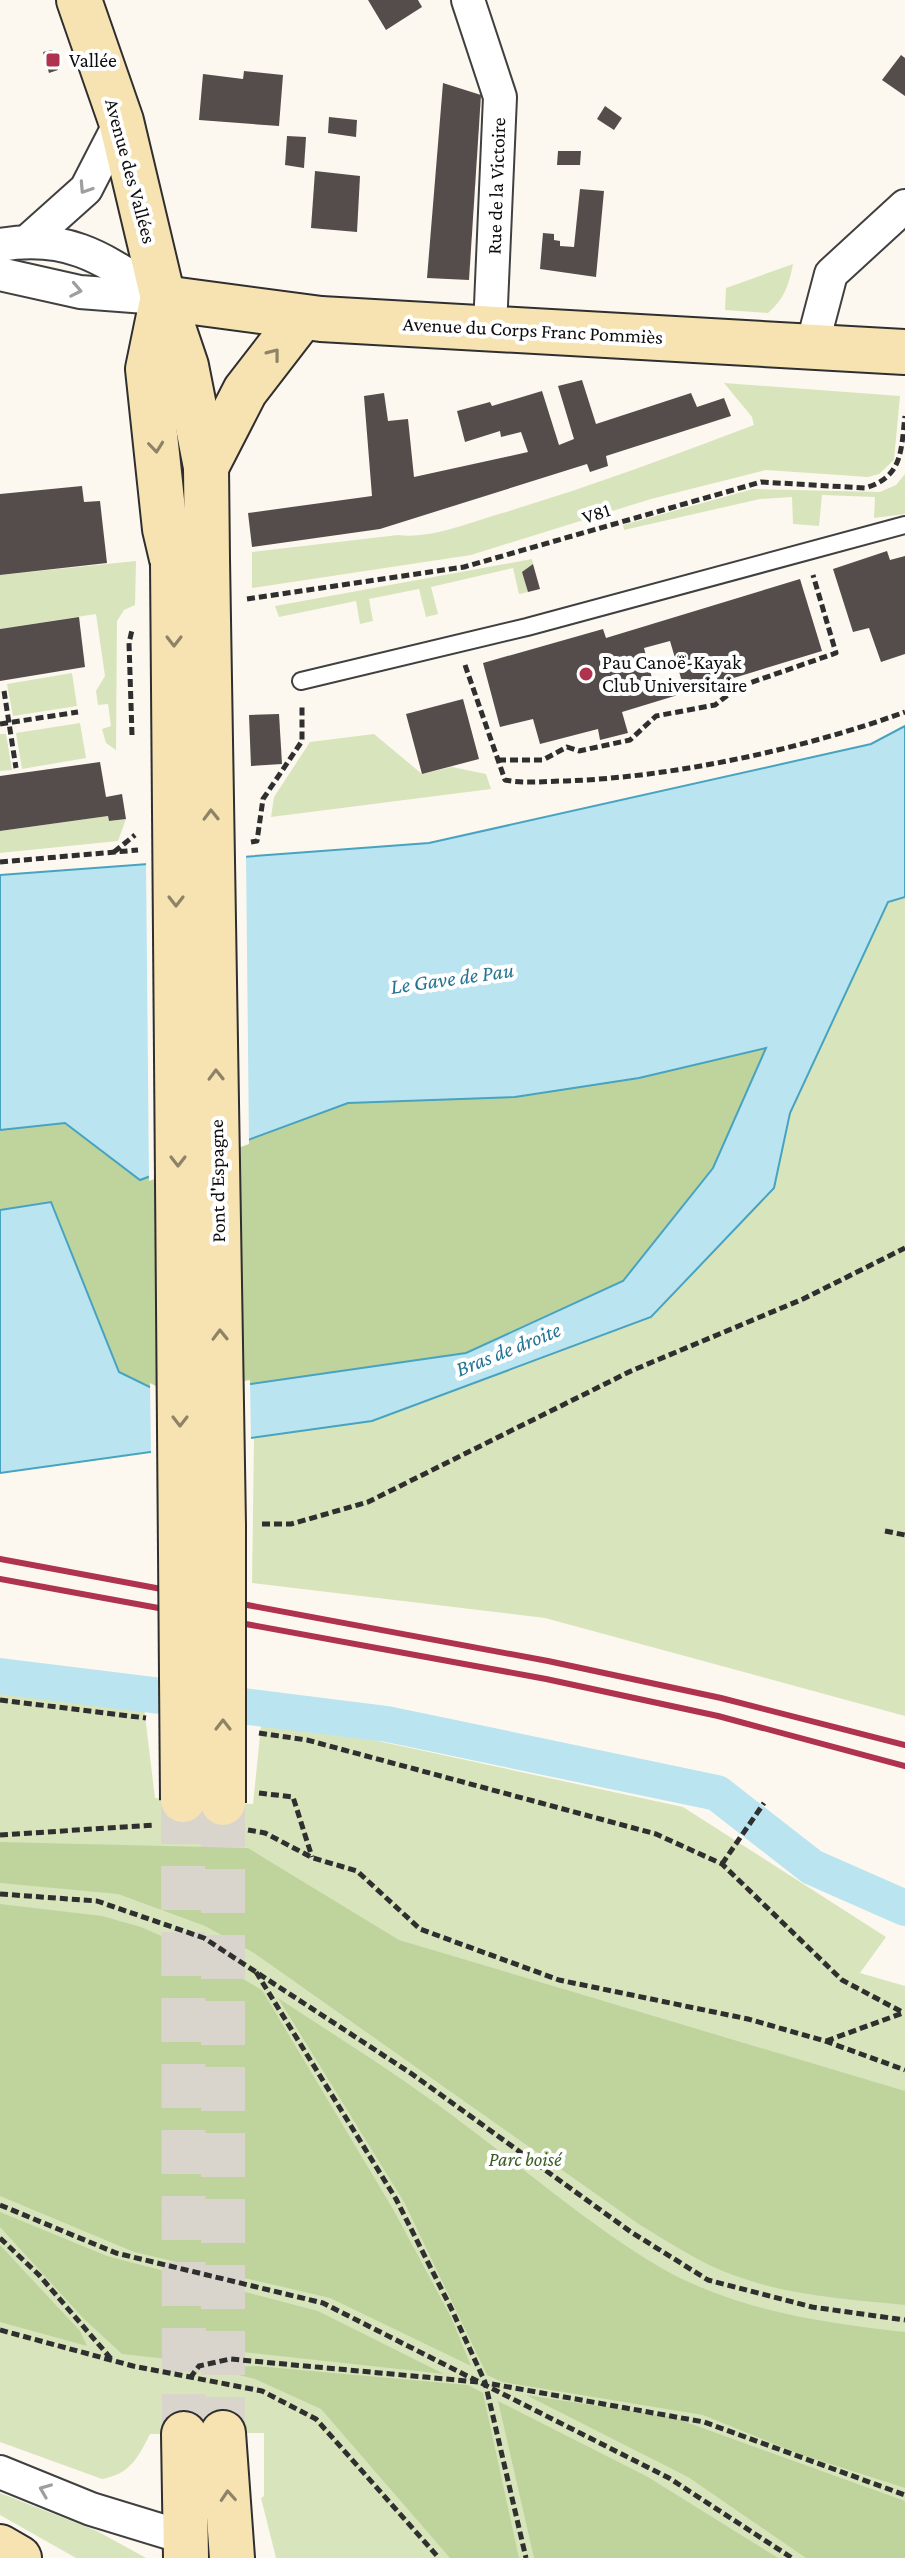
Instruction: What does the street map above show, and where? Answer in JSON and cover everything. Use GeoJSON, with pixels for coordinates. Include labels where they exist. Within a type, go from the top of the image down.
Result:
{"type":"FeatureCollection","features":[{"type":"Feature","properties":{"kind":"main road","name":"Avenue des Vallées"},"geometry":{"type":"LineString","coordinates":[[79,0],[121,121],[163,298],[186,366],[206,467],[190,561]]}},
{"type":"Feature","properties":{"kind":"main road","name":"Avenue des Vallées"},"geometry":{"type":"LineString","coordinates":[[163,298],[148,369],[165,529],[190,561]]}},
{"type":"Feature","properties":{"kind":"main road","name":"Avenue du Corps Franc Pommiès"},"geometry":{"type":"LineString","coordinates":[[163,298],[302,317],[905,352]]}},
{"type":"Feature","properties":{"kind":"main road"},"geometry":{"type":"LineString","coordinates":[[206,467],[245,391],[302,317]]}},
{"type":"Feature","properties":{"kind":"main road","name":"Pont d'Espagne"},"geometry":{"type":"LineString","coordinates":[[190,561],[203,1814]]}},
{"type":"Feature","properties":{"kind":"main road"},"geometry":{"type":"LineString","coordinates":[[198,2447],[232,2558],[186,2548],[198,2447]]}},
{"type":"Feature","properties":{"kind":"main road"},"geometry":{"type":"LineString","coordinates":[[0,2547],[19,2558]]}},
{"type":"Feature","properties":{"kind":"street","name":"Rue de la Victoire"},"geometry":{"type":"LineString","coordinates":[[468,0],[500,97],[490,328]]}},
{"type":"Feature","properties":{"kind":"street"},"geometry":{"type":"LineString","coordinates":[[15,242],[86,189],[121,121]]}},
{"type":"Feature","properties":{"kind":"street"},"geometry":{"type":"LineString","coordinates":[[812,346],[831,274],[905,206]]}},
{"type":"Feature","properties":{"kind":"street"},"geometry":{"type":"LineString","coordinates":[[15,242],[89,251],[163,298]]}},
{"type":"Feature","properties":{"kind":"street"},"geometry":{"type":"LineString","coordinates":[[0,274],[80,292],[163,298]]}},
{"type":"Feature","properties":{"kind":"street"},"geometry":{"type":"LineString","coordinates":[[122,2519],[162,2505],[198,2447]]}},
{"type":"Feature","properties":{"kind":"street"},"geometry":{"type":"LineString","coordinates":[[0,2472],[122,2519],[186,2548]]}},
{"type":"Feature","properties":{"kind":"lane"},"geometry":{"type":"LineString","coordinates":[[301,681],[905,525]]}},
{"type":"Feature","properties":{"kind":"path","name":"V81"},"geometry":{"type":"LineString","coordinates":[[246,599],[464,567],[550,545],[660,508],[761,482],[865,488],[881,484],[896,471],[900,461],[905,416]]}},
{"type":"Feature","properties":{"kind":"path"},"geometry":{"type":"LineString","coordinates":[[498,760],[543,760],[567,747],[579,751],[630,740],[656,716],[715,705],[738,687],[836,653],[806,552]]}},
{"type":"Feature","properties":{"kind":"path"},"geometry":{"type":"LineString","coordinates":[[457,643],[505,780],[526,784],[610,780],[702,765],[863,727],[905,712]]}},
{"type":"Feature","properties":{"kind":"path"},"geometry":{"type":"LineString","coordinates":[[4,691],[16,768]]}},
{"type":"Feature","properties":{"kind":"path"},"geometry":{"type":"LineString","coordinates":[[0,724],[78,712]]}},
{"type":"Feature","properties":{"kind":"path"},"geometry":{"type":"LineString","coordinates":[[0,862],[114,852]]}},
{"type":"Feature","properties":{"kind":"path"},"geometry":{"type":"LineString","coordinates":[[291,1524],[368,1502],[631,1371],[803,1299],[905,1248]]}},
{"type":"Feature","properties":{"kind":"path"},"geometry":{"type":"LineString","coordinates":[[885,1531],[905,1535]]}},
{"type":"Feature","properties":{"kind":"path"},"geometry":{"type":"LineString","coordinates":[[0,1700],[153,1719]]}},
{"type":"Feature","properties":{"kind":"path"},"geometry":{"type":"LineString","coordinates":[[246,1731],[307,1740],[656,1834],[722,1864],[842,1980],[904,2013]]}},
{"type":"Feature","properties":{"kind":"path"},"geometry":{"type":"LineString","coordinates":[[270,1793],[293,1797],[313,1858]]}},
{"type":"Feature","properties":{"kind":"path"},"geometry":{"type":"LineString","coordinates":[[722,1864],[764,1803]]}},
{"type":"Feature","properties":{"kind":"path"},"geometry":{"type":"LineString","coordinates":[[0,1835],[203,1814],[265,1833],[313,1858],[357,1871],[420,1929],[545,1975],[748,2019],[825,2041],[905,2070]]}},
{"type":"Feature","properties":{"kind":"path"},"geometry":{"type":"LineString","coordinates":[[0,1894],[97,1901],[204,1938],[412,2074],[631,2232],[708,2280],[812,2307],[905,2320]]}},
{"type":"Feature","properties":{"kind":"path"},"geometry":{"type":"LineString","coordinates":[[255,1969],[396,2199],[485,2382],[526,2558]]}},
{"type":"Feature","properties":{"kind":"path"},"geometry":{"type":"LineString","coordinates":[[825,2041],[904,2013]]}},
{"type":"Feature","properties":{"kind":"path"},"geometry":{"type":"LineString","coordinates":[[0,2205],[116,2253],[323,2303],[485,2382],[669,2478],[792,2558]]}},
{"type":"Feature","properties":{"kind":"path"},"geometry":{"type":"LineString","coordinates":[[0,2238],[39,2275],[114,2361]]}},
{"type":"Feature","properties":{"kind":"path"},"geometry":{"type":"LineString","coordinates":[[0,2330],[114,2361],[262,2391],[316,2419],[439,2558]]}},
{"type":"Feature","properties":{"kind":"path"},"geometry":{"type":"LineString","coordinates":[[190,2378],[199,2366],[230,2359],[485,2382],[672,2414],[905,2495]]}},
{"type":"Feature","properties":{"kind":"green space"},"geometry":{"type":"Polygon","coordinates":[[[793,264],[785,291],[768,313],[725,310],[726,288],[793,264]]]}},
{"type":"Feature","properties":{"kind":"green space"},"geometry":{"type":"Polygon","coordinates":[[[724,383],[900,396],[894,460],[879,474],[868,477],[766,470],[651,499],[471,555],[252,588],[252,552],[398,535],[423,535],[449,529],[596,483],[754,425],[752,417],[724,383]]]}},
{"type":"Feature","properties":{"kind":"green space"},"geometry":{"type":"Polygon","coordinates":[[[905,474],[905,514],[874,518],[875,497],[822,495],[819,526],[793,524],[792,497],[760,499],[624,530],[623,525],[753,489],[880,492],[896,485],[905,474]]]}},
{"type":"Feature","properties":{"kind":"green space"},"geometry":{"type":"Polygon","coordinates":[[[532,559],[533,564],[523,572],[528,592],[519,594],[513,568],[431,587],[438,614],[426,617],[419,589],[369,599],[373,621],[360,624],[356,601],[279,617],[275,606],[532,559]]]}},
{"type":"Feature","properties":{"kind":"green space"},"geometry":{"type":"Polygon","coordinates":[[[136,561],[135,605],[124,610],[117,621],[116,750],[106,743],[102,729],[111,726],[108,704],[98,705],[96,691],[105,676],[96,614],[0,629],[0,575],[136,561]]]}},
{"type":"Feature","properties":{"kind":"green space"},"geometry":{"type":"Polygon","coordinates":[[[72,673],[77,706],[13,716],[7,684],[72,673]]]}},
{"type":"Feature","properties":{"kind":"green space"},"geometry":{"type":"Polygon","coordinates":[[[80,723],[86,758],[22,769],[16,733],[80,723]]]}},
{"type":"Feature","properties":{"kind":"green space"},"geometry":{"type":"Polygon","coordinates":[[[0,734],[6,734],[12,770],[0,771],[0,734]]]}},
{"type":"Feature","properties":{"kind":"green space"},"geometry":{"type":"Polygon","coordinates":[[[374,734],[422,774],[452,767],[486,774],[491,789],[271,817],[274,797],[310,742],[374,734]]]}},
{"type":"Feature","properties":{"kind":"green space"},"geometry":{"type":"Polygon","coordinates":[[[108,816],[109,821],[126,819],[118,841],[0,853],[0,831],[108,816]]]}},
{"type":"Feature","properties":{"kind":"green space"},"geometry":{"type":"Polygon","coordinates":[[[905,897],[905,1716],[545,1618],[252,1583],[254,1438],[372,1421],[651,1317],[774,1188],[790,1113],[888,902],[905,897]]]}},
{"type":"Feature","properties":{"kind":"green space"},"geometry":{"type":"Polygon","coordinates":[[[767,1047],[713,1168],[623,1281],[466,1353],[168,1396],[119,1372],[51,1202],[0,1210],[0,1130],[65,1123],[140,1180],[348,1103],[515,1097],[639,1078],[767,1047]]]}},
{"type":"Feature","properties":{"kind":"green space","name":"Parc boisé"},"geometry":{"type":"Polygon","coordinates":[[[0,1694],[144,1707],[155,1798],[253,1804],[262,1716],[683,1807],[886,1937],[860,1973],[905,1986],[905,2558],[276,2558],[261,2498],[264,2496],[264,2433],[150,2434],[132,2464],[112,2477],[102,2479],[0,2442],[0,1694]]]}},
{"type":"Feature","properties":{"kind":"green space"},"geometry":{"type":"Polygon","coordinates":[[[0,1842],[248,1848],[399,1940],[905,2091],[905,2305],[775,2288],[733,2275],[697,2259],[640,2225],[254,1953],[205,1926],[118,1894],[0,1883],[0,1842]]]}},
{"type":"Feature","properties":{"kind":"green space"},"geometry":{"type":"Polygon","coordinates":[[[0,1904],[102,1916],[141,1927],[191,1949],[262,1990],[393,2209],[451,2317],[471,2366],[330,2298],[134,2252],[0,2196],[0,1904]]]}},
{"type":"Feature","properties":{"kind":"green space"},"geometry":{"type":"Polygon","coordinates":[[[278,1998],[422,2094],[624,2245],[676,2276],[759,2307],[846,2325],[905,2332],[905,2488],[799,2454],[703,2415],[502,2382],[487,2375],[404,2202],[278,1998]]]}},
{"type":"Feature","properties":{"kind":"green space"},"geometry":{"type":"Polygon","coordinates":[[[0,2212],[107,2256],[318,2311],[444,2374],[242,2352],[167,2359],[122,2354],[83,2318],[0,2227],[0,2212]]]}},
{"type":"Feature","properties":{"kind":"green space"},"geometry":{"type":"Polygon","coordinates":[[[0,2245],[80,2331],[87,2346],[0,2322],[0,2245]]]}},
{"type":"Feature","properties":{"kind":"green space"},"geometry":{"type":"Polygon","coordinates":[[[256,2366],[468,2385],[483,2393],[519,2558],[450,2558],[321,2409],[255,2379],[222,2371],[230,2367],[256,2366]]]}},
{"type":"Feature","properties":{"kind":"green space"},"geometry":{"type":"Polygon","coordinates":[[[526,2395],[672,2417],[905,2501],[905,2558],[806,2558],[688,2477],[526,2395]]]}},
{"type":"Feature","properties":{"kind":"green space"},"geometry":{"type":"Polygon","coordinates":[[[498,2401],[648,2477],[778,2558],[534,2558],[498,2401]]]}},
{"type":"Feature","properties":{"kind":"green space"},"geometry":{"type":"Polygon","coordinates":[[[0,2493],[97,2531],[146,2558],[76,2558],[0,2515],[0,2493]]]}},
{"type":"Feature","properties":{"kind":"water"},"geometry":{"type":"Polygon","coordinates":[[[905,726],[905,897],[888,902],[790,1113],[774,1188],[651,1317],[372,1421],[0,1473],[0,1210],[51,1202],[119,1372],[168,1396],[466,1353],[623,1281],[713,1168],[766,1048],[639,1078],[515,1097],[348,1103],[140,1180],[65,1123],[0,1130],[0,875],[429,843],[871,744],[905,726]]]}},
{"type":"Feature","properties":{"kind":"pier"},"geometry":{"type":"Polygon","coordinates":[[[246,853],[249,1144],[149,1181],[146,860],[246,853]]]}},
{"type":"Feature","properties":{"kind":"pier"},"geometry":{"type":"Polygon","coordinates":[[[250,1380],[251,1442],[151,1456],[150,1383],[168,1392],[250,1380]]]}},
{"type":"Feature","properties":{"kind":"building"},"geometry":{"type":"Polygon","coordinates":[[[368,0],[418,0],[422,7],[386,30],[368,0]]]}},
{"type":"Feature","properties":{"kind":"building"},"geometry":{"type":"Polygon","coordinates":[[[52,50],[58,70],[49,73],[43,52],[52,50]]]}},
{"type":"Feature","properties":{"kind":"building"},"geometry":{"type":"Polygon","coordinates":[[[901,55],[905,58],[905,96],[882,80],[901,55]]]}},
{"type":"Feature","properties":{"kind":"building"},"geometry":{"type":"Polygon","coordinates":[[[244,71],[283,75],[279,126],[199,120],[203,74],[243,79],[244,71]]]}},
{"type":"Feature","properties":{"kind":"building"},"geometry":{"type":"Polygon","coordinates":[[[443,83],[481,95],[469,280],[427,278],[443,83]]]}},
{"type":"Feature","properties":{"kind":"building"},"geometry":{"type":"Polygon","coordinates":[[[605,106],[622,118],[614,130],[597,119],[605,106]]]}},
{"type":"Feature","properties":{"kind":"building"},"geometry":{"type":"Polygon","coordinates":[[[329,117],[357,120],[356,137],[328,133],[329,117]]]}},
{"type":"Feature","properties":{"kind":"building"},"geometry":{"type":"Polygon","coordinates":[[[287,136],[306,137],[304,168],[285,165],[287,136]]]}},
{"type":"Feature","properties":{"kind":"building"},"geometry":{"type":"Polygon","coordinates":[[[558,151],[581,151],[580,165],[557,165],[558,151]]]}},
{"type":"Feature","properties":{"kind":"building"},"geometry":{"type":"Polygon","coordinates":[[[315,171],[360,176],[357,232],[311,228],[315,171]]]}},
{"type":"Feature","properties":{"kind":"building"},"geometry":{"type":"Polygon","coordinates":[[[580,189],[604,191],[596,277],[540,269],[543,233],[554,234],[554,240],[560,241],[560,246],[574,247],[580,189]]]}},
{"type":"Feature","properties":{"kind":"building"},"geometry":{"type":"Polygon","coordinates":[[[582,380],[596,424],[691,393],[697,407],[724,398],[731,416],[606,456],[608,466],[590,472],[587,464],[380,529],[252,547],[248,513],[372,496],[364,396],[384,393],[388,421],[408,419],[414,477],[528,452],[521,432],[501,437],[500,431],[465,442],[457,411],[490,402],[492,406],[542,391],[559,445],[574,439],[558,386],[582,380]]]}},
{"type":"Feature","properties":{"kind":"building"},"geometry":{"type":"Polygon","coordinates":[[[82,486],[84,502],[100,501],[107,563],[0,575],[0,494],[82,486]]]}},
{"type":"Feature","properties":{"kind":"building"},"geometry":{"type":"Polygon","coordinates":[[[887,551],[890,560],[905,556],[905,654],[881,662],[869,628],[853,632],[833,569],[887,551]]]}},
{"type":"Feature","properties":{"kind":"building"},"geometry":{"type":"Polygon","coordinates":[[[533,564],[540,589],[528,592],[522,572],[533,564]]]}},
{"type":"Feature","properties":{"kind":"building"},"geometry":{"type":"Polygon","coordinates":[[[800,579],[822,651],[622,712],[628,733],[600,740],[598,729],[540,744],[533,719],[500,727],[483,663],[603,629],[606,638],[800,579]],[[670,641],[644,648],[656,693],[683,685],[670,641]]]}},
{"type":"Feature","properties":{"kind":"building"},"geometry":{"type":"Polygon","coordinates":[[[79,617],[85,667],[0,681],[0,629],[79,617]]]}},
{"type":"Feature","properties":{"kind":"building"},"geometry":{"type":"Polygon","coordinates":[[[463,699],[479,759],[422,774],[406,714],[463,699]]]}},
{"type":"Feature","properties":{"kind":"building"},"geometry":{"type":"Polygon","coordinates":[[[279,714],[282,764],[251,766],[249,715],[279,714]]]}},
{"type":"Feature","properties":{"kind":"building"},"geometry":{"type":"Polygon","coordinates":[[[100,762],[106,797],[122,794],[126,819],[109,821],[108,816],[0,831],[0,776],[100,762]]]}},
{"type":"Feature","properties":{"kind":"waterway"},"geometry":{"type":"LineString","coordinates":[[0,1676],[387,1724],[717,1793],[812,1867],[905,1908]]}},
{"type":"Feature","properties":{"kind":"tunnel"},"geometry":{"type":"LineString","coordinates":[[183,1800],[184,2434]]}},
{"type":"Feature","properties":{"kind":"tunnel"},"geometry":{"type":"LineString","coordinates":[[223,1803],[223,2433]]}},
{"type":"Feature","properties":{"kind":"railway"},"geometry":{"type":"LineString","coordinates":[[0,1559],[548,1661],[721,1698],[905,1745]]}},
{"type":"Feature","properties":{"kind":"railway"},"geometry":{"type":"LineString","coordinates":[[0,1579],[546,1679],[718,1716],[905,1766]]}},
{"type":"Feature","properties":{"kind":"place","name":"Vallée"},"geometry":{"type":"Point","coordinates":[53,60]}},
{"type":"Feature","properties":{"kind":"place","name":"Pau Canoë-Kayak Club Universitaire"},"geometry":{"type":"Point","coordinates":[586,674]}},
{"type":"Feature","properties":{"kind":"water label","name":"Le Gave de Pau"},"geometry":{"type":"Point","coordinates":[452,978]}},
{"type":"Feature","properties":{"kind":"water label","name":"Bras de droite"},"geometry":{"type":"Point","coordinates":[508,1349]}}]}
